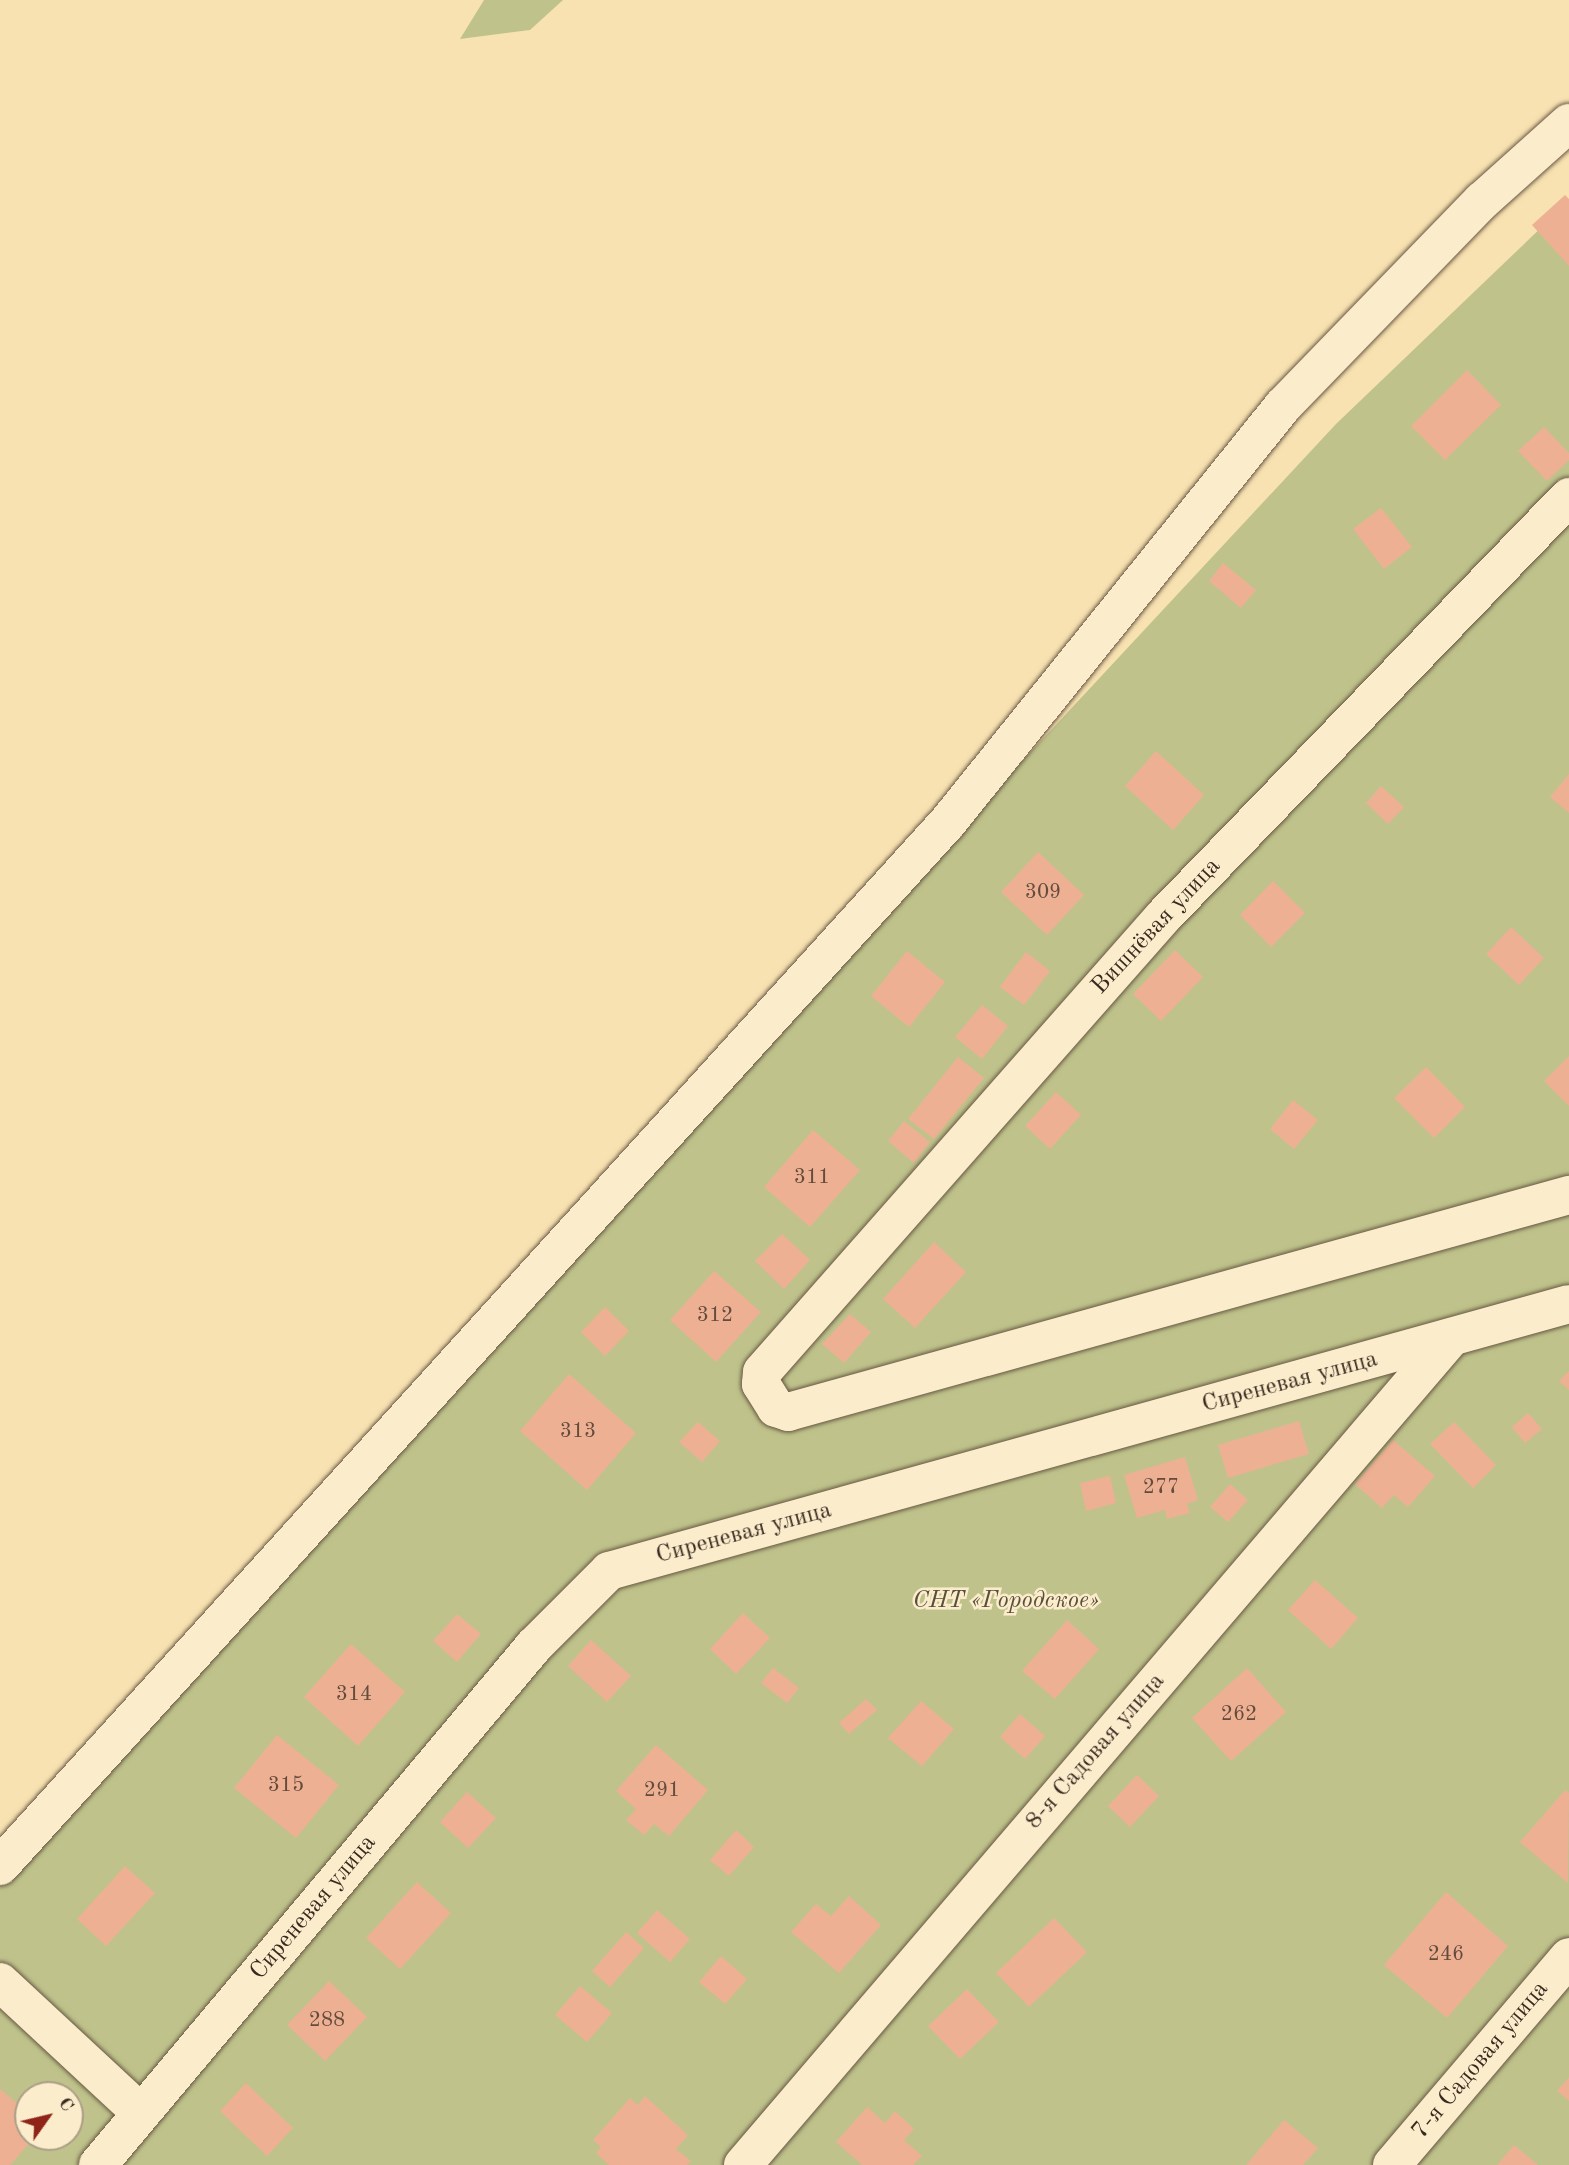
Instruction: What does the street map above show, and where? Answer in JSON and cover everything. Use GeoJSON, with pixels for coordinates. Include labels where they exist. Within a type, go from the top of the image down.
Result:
{"type":"FeatureCollection","features":[{"type":"Feature","properties":{"kind":"street"},"geometry":{"type":"LineString","coordinates":[[0,1866],[948,822],[1283,407],[1482,201],[1569,124]]}},
{"type":"Feature","properties":{"kind":"street","name":"Вишнёвая улица"},"geometry":{"type":"LineString","coordinates":[[1569,497],[1163,917],[762,1372],[765,1397],[788,1412],[1569,1195]]}},
{"type":"Feature","properties":{"kind":"street","name":"Сиреневая улица"},"geometry":{"type":"LineString","coordinates":[[98,2165],[534,1646],[608,1571],[1569,1304]]}},
{"type":"Feature","properties":{"kind":"street","name":"8-я Садовая улица"},"geometry":{"type":"LineString","coordinates":[[743,2165],[1450,1339]]}},
{"type":"Feature","properties":{"kind":"street","name":"7-я Садовая улица"},"geometry":{"type":"LineString","coordinates":[[1392,2165],[1569,1957]]}},
{"type":"Feature","properties":{"kind":"street"},"geometry":{"type":"LineString","coordinates":[[0,1982],[141,2113]]}},
{"type":"Feature","properties":{"kind":"green space"},"geometry":{"type":"Polygon","coordinates":[[[484,0],[563,0],[530,30],[460,39],[484,0]]]}},
{"type":"Feature","properties":{"kind":"green space","name":"СНТ «Городское»"},"geometry":{"type":"Polygon","coordinates":[[[1569,201],[1569,2165],[0,2165],[0,1859],[1336,424],[1569,201]]]}},
{"type":"Feature","properties":{"kind":"building"},"geometry":{"type":"Polygon","coordinates":[[[1565,195],[1569,199],[1569,266],[1532,225],[1565,195]]]}},
{"type":"Feature","properties":{"kind":"building"},"geometry":{"type":"Polygon","coordinates":[[[1467,370],[1501,405],[1445,460],[1411,426],[1467,370]]]}},
{"type":"Feature","properties":{"kind":"building"},"geometry":{"type":"Polygon","coordinates":[[[1544,427],[1569,453],[1569,460],[1547,481],[1518,451],[1544,427]]]}},
{"type":"Feature","properties":{"kind":"building"},"geometry":{"type":"Polygon","coordinates":[[[1381,508],[1412,547],[1384,569],[1353,529],[1381,508]]]}},
{"type":"Feature","properties":{"kind":"building"},"geometry":{"type":"Polygon","coordinates":[[[1223,563],[1256,590],[1241,608],[1209,581],[1223,563]]]}},
{"type":"Feature","properties":{"kind":"building"},"geometry":{"type":"Polygon","coordinates":[[[1156,751],[1204,795],[1173,830],[1125,786],[1156,751]]]}},
{"type":"Feature","properties":{"kind":"building"},"geometry":{"type":"Polygon","coordinates":[[[1569,774],[1569,813],[1550,797],[1569,774]]]}},
{"type":"Feature","properties":{"kind":"building"},"geometry":{"type":"Polygon","coordinates":[[[1381,786],[1404,807],[1388,824],[1366,803],[1381,786]]]}},
{"type":"Feature","properties":{"kind":"building"},"geometry":{"type":"Polygon","coordinates":[[[1038,852],[1084,895],[1047,935],[1001,892],[1038,852]]]}},
{"type":"Feature","properties":{"kind":"building"},"geometry":{"type":"Polygon","coordinates":[[[1273,881],[1305,913],[1271,947],[1240,915],[1273,881]]]}},
{"type":"Feature","properties":{"kind":"building"},"geometry":{"type":"Polygon","coordinates":[[[1511,927],[1544,958],[1519,985],[1486,954],[1511,927]]]}},
{"type":"Feature","properties":{"kind":"building"},"geometry":{"type":"Polygon","coordinates":[[[1175,950],[1203,977],[1161,1021],[1133,994],[1175,950]]]}},
{"type":"Feature","properties":{"kind":"building"},"geometry":{"type":"Polygon","coordinates":[[[907,951],[945,982],[909,1027],[871,996],[907,951]]]}},
{"type":"Feature","properties":{"kind":"building"},"geometry":{"type":"Polygon","coordinates":[[[1026,952],[1050,971],[1024,1005],[1000,987],[1026,952]]]}},
{"type":"Feature","properties":{"kind":"building"},"geometry":{"type":"Polygon","coordinates":[[[982,1005],[1008,1026],[982,1059],[955,1037],[982,1005]]]}},
{"type":"Feature","properties":{"kind":"building"},"geometry":{"type":"Polygon","coordinates":[[[1569,1056],[1569,1106],[1544,1081],[1569,1056]]]}},
{"type":"Feature","properties":{"kind":"building"},"geometry":{"type":"Polygon","coordinates":[[[958,1057],[984,1078],[934,1139],[908,1119],[958,1057]]]}},
{"type":"Feature","properties":{"kind":"building"},"geometry":{"type":"Polygon","coordinates":[[[1426,1067],[1465,1107],[1434,1138],[1394,1098],[1426,1067]]]}},
{"type":"Feature","properties":{"kind":"building"},"geometry":{"type":"Polygon","coordinates":[[[1056,1092],[1081,1115],[1050,1149],[1025,1126],[1056,1092]]]}},
{"type":"Feature","properties":{"kind":"building"},"geometry":{"type":"Polygon","coordinates":[[[1293,1100],[1318,1120],[1294,1149],[1270,1129],[1293,1100]]]}},
{"type":"Feature","properties":{"kind":"building"},"geometry":{"type":"Polygon","coordinates":[[[904,1121],[930,1142],[914,1163],[888,1141],[904,1121]]]}},
{"type":"Feature","properties":{"kind":"building"},"geometry":{"type":"Polygon","coordinates":[[[813,1130],[860,1170],[810,1227],[764,1187],[813,1130]]]}},
{"type":"Feature","properties":{"kind":"building"},"geometry":{"type":"Polygon","coordinates":[[[782,1234],[810,1260],[784,1289],[755,1261],[782,1234]]]}},
{"type":"Feature","properties":{"kind":"building"},"geometry":{"type":"Polygon","coordinates":[[[934,1242],[966,1272],[915,1328],[883,1299],[934,1242]]]}},
{"type":"Feature","properties":{"kind":"building"},"geometry":{"type":"Polygon","coordinates":[[[714,1271],[761,1312],[716,1362],[670,1320],[714,1271]]]}},
{"type":"Feature","properties":{"kind":"building"},"geometry":{"type":"Polygon","coordinates":[[[605,1307],[629,1331],[605,1356],[581,1332],[605,1307]]]}},
{"type":"Feature","properties":{"kind":"building"},"geometry":{"type":"Polygon","coordinates":[[[850,1314],[871,1332],[844,1363],[822,1344],[850,1314]]]}},
{"type":"Feature","properties":{"kind":"building"},"geometry":{"type":"Polygon","coordinates":[[[1569,1371],[1569,1390],[1559,1381],[1569,1371]]]}},
{"type":"Feature","properties":{"kind":"building"},"geometry":{"type":"Polygon","coordinates":[[[569,1374],[636,1433],[587,1490],[520,1431],[569,1374]]]}},
{"type":"Feature","properties":{"kind":"building"},"geometry":{"type":"Polygon","coordinates":[[[1528,1413],[1542,1429],[1525,1443],[1512,1427],[1528,1413]]]}},
{"type":"Feature","properties":{"kind":"building"},"geometry":{"type":"Polygon","coordinates":[[[1299,1421],[1309,1454],[1228,1478],[1218,1445],[1299,1421]]]}},
{"type":"Feature","properties":{"kind":"building"},"geometry":{"type":"Polygon","coordinates":[[[698,1422],[720,1441],[702,1462],[679,1442],[698,1422]]]}},
{"type":"Feature","properties":{"kind":"building"},"geometry":{"type":"Polygon","coordinates":[[[1454,1422],[1496,1465],[1473,1488],[1430,1444],[1454,1422]]]}},
{"type":"Feature","properties":{"kind":"building"},"geometry":{"type":"Polygon","coordinates":[[[1393,1440],[1435,1476],[1408,1507],[1394,1495],[1382,1508],[1355,1484],[1393,1440]]]}},
{"type":"Feature","properties":{"kind":"building"},"geometry":{"type":"Polygon","coordinates":[[[1185,1457],[1198,1500],[1187,1504],[1190,1513],[1167,1519],[1165,1510],[1137,1518],[1124,1475],[1185,1457]]]}},
{"type":"Feature","properties":{"kind":"building"},"geometry":{"type":"Polygon","coordinates":[[[1110,1476],[1116,1503],[1086,1511],[1080,1483],[1110,1476]]]}},
{"type":"Feature","properties":{"kind":"building"},"geometry":{"type":"Polygon","coordinates":[[[1230,1484],[1248,1500],[1228,1522],[1210,1507],[1230,1484]]]}},
{"type":"Feature","properties":{"kind":"building"},"geometry":{"type":"Polygon","coordinates":[[[1315,1580],[1358,1618],[1331,1649],[1288,1610],[1315,1580]]]}},
{"type":"Feature","properties":{"kind":"building"},"geometry":{"type":"Polygon","coordinates":[[[743,1613],[770,1638],[736,1674],[710,1649],[743,1613]]]}},
{"type":"Feature","properties":{"kind":"building"},"geometry":{"type":"Polygon","coordinates":[[[457,1614],[481,1634],[457,1662],[433,1641],[457,1614]]]}},
{"type":"Feature","properties":{"kind":"building"},"geometry":{"type":"Polygon","coordinates":[[[1067,1620],[1099,1649],[1055,1699],[1022,1671],[1067,1620]]]}},
{"type":"Feature","properties":{"kind":"building"},"geometry":{"type":"Polygon","coordinates":[[[591,1640],[631,1676],[607,1702],[568,1666],[591,1640]]]}},
{"type":"Feature","properties":{"kind":"building"},"geometry":{"type":"Polygon","coordinates":[[[351,1644],[405,1692],[358,1746],[304,1697],[351,1644]]]}},
{"type":"Feature","properties":{"kind":"building"},"geometry":{"type":"Polygon","coordinates":[[[773,1668],[799,1688],[787,1703],[761,1683],[773,1668]]]}},
{"type":"Feature","properties":{"kind":"building"},"geometry":{"type":"Polygon","coordinates":[[[1247,1668],[1286,1712],[1231,1761],[1192,1718],[1247,1668]]]}},
{"type":"Feature","properties":{"kind":"building"},"geometry":{"type":"Polygon","coordinates":[[[866,1699],[877,1710],[849,1734],[839,1723],[866,1699]]]}},
{"type":"Feature","properties":{"kind":"building"},"geometry":{"type":"Polygon","coordinates":[[[921,1701],[954,1729],[922,1766],[888,1738],[921,1701]]]}},
{"type":"Feature","properties":{"kind":"building"},"geometry":{"type":"Polygon","coordinates":[[[1020,1714],[1045,1736],[1025,1759],[1000,1737],[1020,1714]]]}},
{"type":"Feature","properties":{"kind":"building"},"geometry":{"type":"Polygon","coordinates":[[[277,1735],[339,1785],[296,1838],[234,1788],[277,1735]]]}},
{"type":"Feature","properties":{"kind":"building"},"geometry":{"type":"Polygon","coordinates":[[[656,1745],[708,1790],[669,1836],[654,1824],[644,1835],[626,1820],[636,1809],[616,1791],[656,1745]]]}},
{"type":"Feature","properties":{"kind":"building"},"geometry":{"type":"Polygon","coordinates":[[[1137,1775],[1159,1796],[1130,1827],[1108,1806],[1137,1775]]]}},
{"type":"Feature","properties":{"kind":"building"},"geometry":{"type":"Polygon","coordinates":[[[1565,1790],[1569,1793],[1568,1883],[1520,1842],[1565,1790]]]}},
{"type":"Feature","properties":{"kind":"building"},"geometry":{"type":"Polygon","coordinates":[[[467,1792],[496,1818],[468,1848],[440,1822],[467,1792]]]}},
{"type":"Feature","properties":{"kind":"building"},"geometry":{"type":"Polygon","coordinates":[[[736,1830],[754,1847],[729,1876],[710,1860],[736,1830]]]}},
{"type":"Feature","properties":{"kind":"building"},"geometry":{"type":"Polygon","coordinates":[[[125,1866],[155,1893],[106,1946],[77,1919],[125,1866]]]}},
{"type":"Feature","properties":{"kind":"building"},"geometry":{"type":"Polygon","coordinates":[[[417,1882],[451,1913],[400,1969],[366,1938],[417,1882]]]}},
{"type":"Feature","properties":{"kind":"building"},"geometry":{"type":"Polygon","coordinates":[[[1446,1892],[1508,1946],[1447,2018],[1384,1965],[1446,1892]]]}},
{"type":"Feature","properties":{"kind":"building"},"geometry":{"type":"Polygon","coordinates":[[[849,1896],[881,1925],[839,1973],[791,1932],[816,1904],[831,1916],[849,1896]]]}},
{"type":"Feature","properties":{"kind":"building"},"geometry":{"type":"Polygon","coordinates":[[[657,1910],[690,1939],[670,1962],[637,1933],[657,1910]]]}},
{"type":"Feature","properties":{"kind":"building"},"geometry":{"type":"Polygon","coordinates":[[[1054,1918],[1087,1952],[1029,2007],[996,1973],[1054,1918]]]}},
{"type":"Feature","properties":{"kind":"building"},"geometry":{"type":"Polygon","coordinates":[[[626,1932],[644,1948],[610,1987],[592,1971],[626,1932]]]}},
{"type":"Feature","properties":{"kind":"building"},"geometry":{"type":"Polygon","coordinates":[[[721,1956],[747,1979],[725,2004],[699,1982],[721,1956]]]}},
{"type":"Feature","properties":{"kind":"building"},"geometry":{"type":"Polygon","coordinates":[[[329,1981],[367,2017],[325,2061],[287,2025],[329,1981]]]}},
{"type":"Feature","properties":{"kind":"building"},"geometry":{"type":"Polygon","coordinates":[[[580,1986],[612,2013],[587,2042],[555,2015],[580,1986]]]}},
{"type":"Feature","properties":{"kind":"building"},"geometry":{"type":"Polygon","coordinates":[[[967,1989],[999,2022],[960,2059],[928,2026],[967,1989]]]}},
{"type":"Feature","properties":{"kind":"building"},"geometry":{"type":"Polygon","coordinates":[[[1569,2077],[1569,2101],[1557,2091],[1569,2077]]]}},
{"type":"Feature","properties":{"kind":"building"},"geometry":{"type":"Polygon","coordinates":[[[246,2083],[293,2128],[267,2156],[220,2111],[246,2083]]]}},
{"type":"Feature","properties":{"kind":"building"},"geometry":{"type":"Polygon","coordinates":[[[0,2089],[14,2101],[14,2151],[22,2151],[10,2165],[0,2165],[0,2089]]]}},
{"type":"Feature","properties":{"kind":"building"},"geometry":{"type":"Polygon","coordinates":[[[645,2096],[688,2135],[676,2149],[691,2161],[687,2165],[609,2165],[596,2153],[601,2147],[593,2140],[630,2098],[638,2105],[645,2096]]]}},
{"type":"Feature","properties":{"kind":"building"},"geometry":{"type":"Polygon","coordinates":[[[867,2107],[885,2123],[895,2111],[914,2129],[904,2140],[922,2156],[913,2165],[862,2165],[836,2142],[867,2107]]]}},
{"type":"Feature","properties":{"kind":"building"},"geometry":{"type":"Polygon","coordinates":[[[1284,2120],[1318,2148],[1303,2165],[1246,2165],[1284,2120]]]}},
{"type":"Feature","properties":{"kind":"building"},"geometry":{"type":"Polygon","coordinates":[[[1514,2145],[1538,2165],[1497,2165],[1514,2145]]]}}]}
